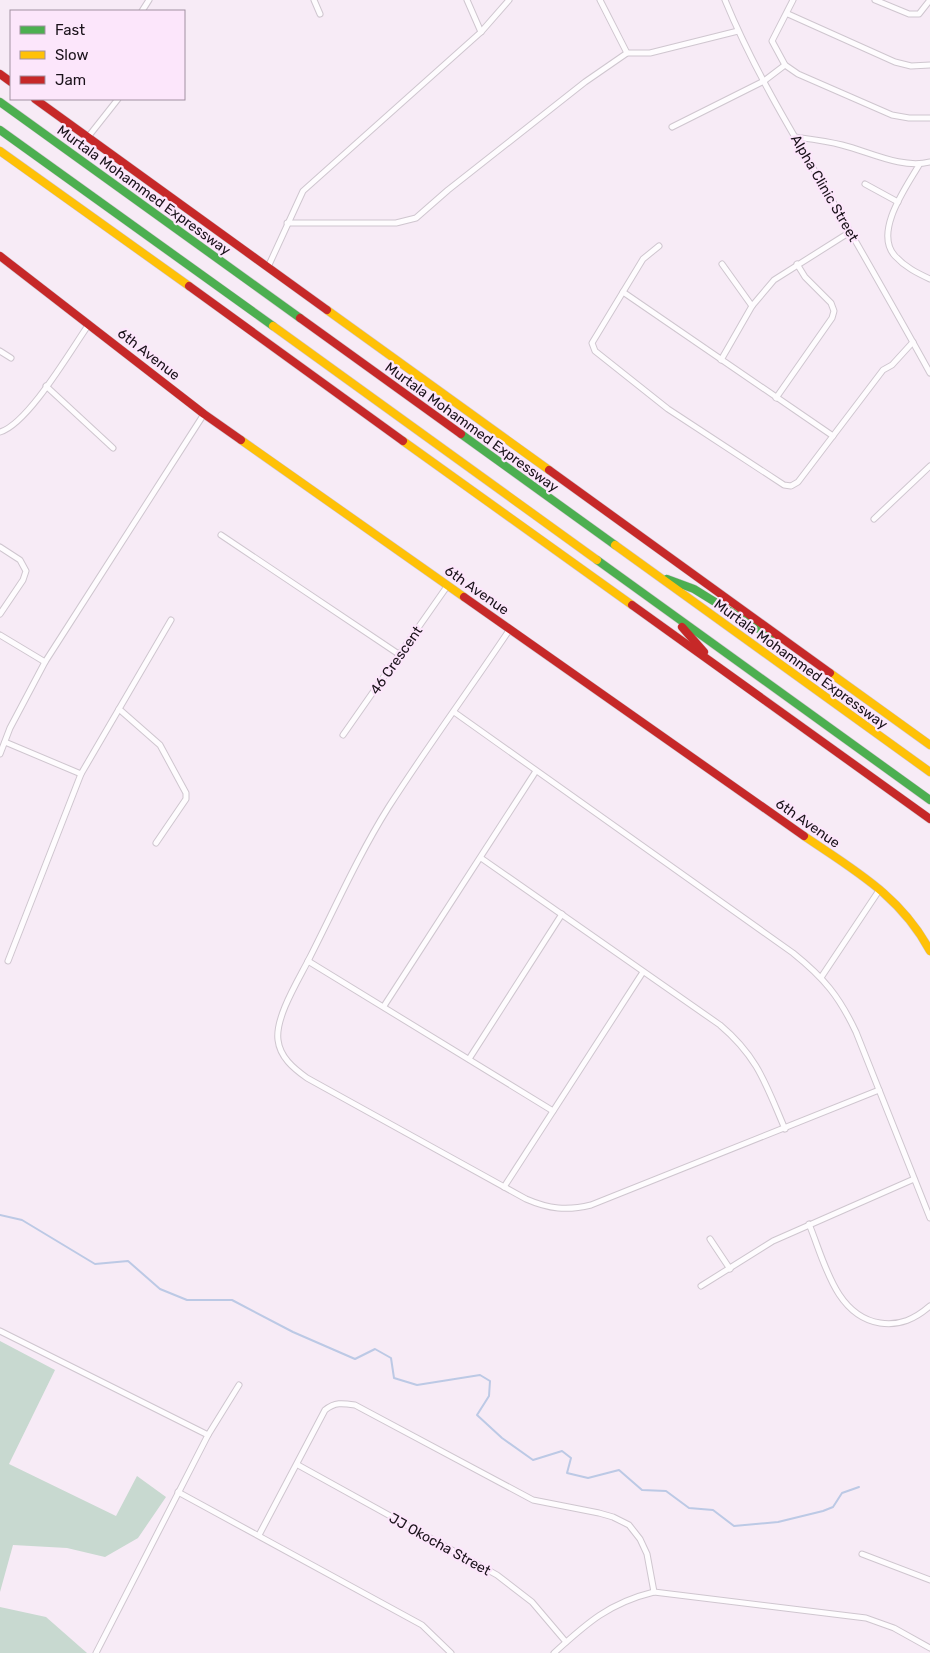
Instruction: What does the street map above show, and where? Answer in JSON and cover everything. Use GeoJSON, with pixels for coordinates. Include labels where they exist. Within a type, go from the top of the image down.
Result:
{"type":"FeatureCollection","features":[{"type":"Feature","properties":{"kind":"main road","name":"Murtala Mohammed Expressway"},"geometry":{"type":"LineString","coordinates":[[36,100],[930,745]]}},
{"type":"Feature","properties":{"kind":"main road","name":"Murtala Mohammed Expressway"},"geometry":{"type":"LineString","coordinates":[[0,102],[930,772]]}},
{"type":"Feature","properties":{"kind":"main road"},"geometry":{"type":"LineString","coordinates":[[0,130],[930,800]]}},
{"type":"Feature","properties":{"kind":"main road"},"geometry":{"type":"LineString","coordinates":[[0,150],[930,819]]}},
{"type":"Feature","properties":{"kind":"main road","name":"6th Avenue"},"geometry":{"type":"LineString","coordinates":[[0,256],[204,414],[880,889],[900,905],[917,925],[930,951]]}},
{"type":"Feature","properties":{"kind":"main road"},"geometry":{"type":"LineString","coordinates":[[652,573],[694,589],[758,630],[802,652]]}},
{"type":"Feature","properties":{"kind":"main road"},"geometry":{"type":"LineString","coordinates":[[670,612],[716,665]]}},
{"type":"Feature","properties":{"kind":"street"},"geometry":{"type":"LineString","coordinates":[[314,0],[320,14]]}},
{"type":"Feature","properties":{"kind":"street"},"geometry":{"type":"LineString","coordinates":[[467,0],[480,32]]}},
{"type":"Feature","properties":{"kind":"street"},"geometry":{"type":"LineString","coordinates":[[268,267],[303,191],[480,32],[509,0]]}},
{"type":"Feature","properties":{"kind":"street"},"geometry":{"type":"LineString","coordinates":[[600,0],[627,54]]}},
{"type":"Feature","properties":{"kind":"street","name":"Alpha Clinic Street"},"geometry":{"type":"LineString","coordinates":[[725,0],[738,31],[764,81],[930,373]]}},
{"type":"Feature","properties":{"kind":"street"},"geometry":{"type":"LineString","coordinates":[[793,0],[788,14],[772,41],[785,65],[798,74],[892,115],[909,118],[930,118]]}},
{"type":"Feature","properties":{"kind":"street"},"geometry":{"type":"LineString","coordinates":[[875,0],[909,14],[919,14],[930,0]]}},
{"type":"Feature","properties":{"kind":"street"},"geometry":{"type":"LineString","coordinates":[[788,14],[895,62],[911,66],[930,64]]}},
{"type":"Feature","properties":{"kind":"street"},"geometry":{"type":"LineString","coordinates":[[287,223],[396,223],[416,218],[448,190],[585,82],[627,54],[650,52],[738,31]]}},
{"type":"Feature","properties":{"kind":"street"},"geometry":{"type":"LineString","coordinates":[[672,127],[764,81],[785,65]]}},
{"type":"Feature","properties":{"kind":"street"},"geometry":{"type":"LineString","coordinates":[[88,137],[117,100]]}},
{"type":"Feature","properties":{"kind":"street"},"geometry":{"type":"LineString","coordinates":[[795,137],[841,144],[886,159],[920,165],[930,162]]}},
{"type":"Feature","properties":{"kind":"street"},"geometry":{"type":"LineString","coordinates":[[920,165],[898,202],[889,227],[889,243],[893,254],[907,267],[930,279]]}},
{"type":"Feature","properties":{"kind":"street"},"geometry":{"type":"LineString","coordinates":[[865,184],[898,202]]}},
{"type":"Feature","properties":{"kind":"street"},"geometry":{"type":"LineString","coordinates":[[721,360],[752,306],[774,280],[850,232]]}},
{"type":"Feature","properties":{"kind":"street"},"geometry":{"type":"LineString","coordinates":[[658,246],[643,259],[592,343],[595,351],[668,409],[784,485],[791,486],[798,482],[883,370],[892,365],[913,342]]}},
{"type":"Feature","properties":{"kind":"street"},"geometry":{"type":"LineString","coordinates":[[722,264],[752,306]]}},
{"type":"Feature","properties":{"kind":"street"},"geometry":{"type":"LineString","coordinates":[[776,398],[832,318],[834,310],[831,303],[805,277],[797,264]]}},
{"type":"Feature","properties":{"kind":"street"},"geometry":{"type":"LineString","coordinates":[[623,292],[833,436]]}},
{"type":"Feature","properties":{"kind":"street"},"geometry":{"type":"LineString","coordinates":[[0,432],[9,429],[18,422],[90,324]]}},
{"type":"Feature","properties":{"kind":"street"},"geometry":{"type":"LineString","coordinates":[[0,351],[11,358]]}},
{"type":"Feature","properties":{"kind":"street"},"geometry":{"type":"LineString","coordinates":[[46,386],[113,448]]}},
{"type":"Feature","properties":{"kind":"street"},"geometry":{"type":"LineString","coordinates":[[0,754],[45,662],[204,414]]}},
{"type":"Feature","properties":{"kind":"street"},"geometry":{"type":"LineString","coordinates":[[874,519],[930,466]]}},
{"type":"Feature","properties":{"kind":"street"},"geometry":{"type":"LineString","coordinates":[[221,535],[400,654]]}},
{"type":"Feature","properties":{"kind":"street"},"geometry":{"type":"LineString","coordinates":[[0,546],[20,560],[26,571],[23,580],[0,614]]}},
{"type":"Feature","properties":{"kind":"street","name":"46 Crescent"},"geometry":{"type":"LineString","coordinates":[[343,735],[448,585]]}},
{"type":"Feature","properties":{"kind":"street"},"geometry":{"type":"LineString","coordinates":[[8,961],[81,774],[171,620]]}},
{"type":"Feature","properties":{"kind":"street"},"geometry":{"type":"LineString","coordinates":[[510,629],[388,809],[308,960],[279,1027],[278,1040],[282,1053],[290,1066],[306,1078],[504,1187],[544,1207],[560,1210],[592,1205],[878,1090]]}},
{"type":"Feature","properties":{"kind":"street"},"geometry":{"type":"LineString","coordinates":[[0,635],[45,662]]}},
{"type":"Feature","properties":{"kind":"street"},"geometry":{"type":"LineString","coordinates":[[119,709],[160,745],[186,793],[186,799],[156,843]]}},
{"type":"Feature","properties":{"kind":"street"},"geometry":{"type":"LineString","coordinates":[[454,712],[793,952],[822,976],[844,1006],[930,1218]]}},
{"type":"Feature","properties":{"kind":"street"},"geometry":{"type":"LineString","coordinates":[[5,742],[81,774]]}},
{"type":"Feature","properties":{"kind":"street"},"geometry":{"type":"LineString","coordinates":[[384,1006],[536,770]]}},
{"type":"Feature","properties":{"kind":"street"},"geometry":{"type":"LineString","coordinates":[[481,858],[737,1040],[761,1071],[785,1129]]}},
{"type":"Feature","properties":{"kind":"street"},"geometry":{"type":"LineString","coordinates":[[822,976],[880,889]]}},
{"type":"Feature","properties":{"kind":"street"},"geometry":{"type":"LineString","coordinates":[[469,1059],[562,914]]}},
{"type":"Feature","properties":{"kind":"street"},"geometry":{"type":"LineString","coordinates":[[308,960],[553,1111]]}},
{"type":"Feature","properties":{"kind":"street"},"geometry":{"type":"LineString","coordinates":[[504,1187],[643,972]]}},
{"type":"Feature","properties":{"kind":"street"},"geometry":{"type":"LineString","coordinates":[[701,1286],[773,1242],[809,1224],[914,1179]]}},
{"type":"Feature","properties":{"kind":"street"},"geometry":{"type":"LineString","coordinates":[[809,1224],[837,1292],[859,1316],[874,1322],[890,1324],[906,1322],[920,1315],[930,1306]]}},
{"type":"Feature","properties":{"kind":"street"},"geometry":{"type":"LineString","coordinates":[[710,1239],[730,1269]]}},
{"type":"Feature","properties":{"kind":"street"},"geometry":{"type":"LineString","coordinates":[[0,1331],[208,1435]]}},
{"type":"Feature","properties":{"kind":"street"},"geometry":{"type":"LineString","coordinates":[[96,1653],[208,1435],[239,1384]]}},
{"type":"Feature","properties":{"kind":"street"},"geometry":{"type":"LineString","coordinates":[[259,1536],[298,1465],[325,1410],[333,1403],[355,1405],[533,1500],[606,1514],[629,1525],[640,1539],[647,1554],[654,1592]]}},
{"type":"Feature","properties":{"kind":"street","name":"JJ Okocha Street"},"geometry":{"type":"LineString","coordinates":[[298,1465],[509,1583],[532,1602],[566,1642]]}},
{"type":"Feature","properties":{"kind":"street"},"geometry":{"type":"LineString","coordinates":[[178,1492],[422,1625],[452,1653]]}},
{"type":"Feature","properties":{"kind":"street"},"geometry":{"type":"LineString","coordinates":[[862,1554],[930,1580]]}},
{"type":"Feature","properties":{"kind":"street"},"geometry":{"type":"LineString","coordinates":[[554,1653],[612,1606],[628,1598],[654,1592],[866,1618],[894,1628],[929,1650]]}},
{"type":"Feature","properties":{"kind":"shaded area"},"geometry":{"type":"Polygon","coordinates":[[[0,1341],[55,1370],[9,1464],[116,1516],[137,1476],[166,1497],[138,1538],[105,1557],[67,1548],[13,1545],[0,1592],[0,1341]]]}},
{"type":"Feature","properties":{"kind":"shaded area"},"geometry":{"type":"Polygon","coordinates":[[[0,1607],[46,1617],[87,1653],[0,1653],[0,1607]]]}},
{"type":"Feature","properties":{"kind":"waterway"},"geometry":{"type":"LineString","coordinates":[[0,1215],[22,1220],[95,1264],[128,1261],[160,1289],[187,1300],[232,1300],[293,1332],[355,1359],[375,1349],[391,1358],[394,1378],[417,1385],[480,1375],[490,1381],[489,1396],[477,1415],[502,1438],[533,1460],[562,1451],[571,1458],[567,1473],[588,1478],[619,1470],[642,1490],[666,1491],[689,1508],[713,1510],[734,1526],[778,1522],[823,1511],[833,1507],[842,1493],[859,1487]]}},
{"type":"Feature","properties":{"kind":"traffic: fast"},"geometry":{"type":"LineString","coordinates":[[0,102],[300,318]]}},
{"type":"Feature","properties":{"kind":"traffic: fast"},"geometry":{"type":"LineString","coordinates":[[0,130],[273,326]]}},
{"type":"Feature","properties":{"kind":"traffic: fast"},"geometry":{"type":"LineString","coordinates":[[461,434],[615,545]]}},
{"type":"Feature","properties":{"kind":"traffic: fast"},"geometry":{"type":"LineString","coordinates":[[597,560],[930,800]]}},
{"type":"Feature","properties":{"kind":"traffic: fast"},"geometry":{"type":"LineString","coordinates":[[667,579],[694,589],[770,636]]}},
{"type":"Feature","properties":{"kind":"traffic: slow"},"geometry":{"type":"LineString","coordinates":[[0,151],[189,286]]}},
{"type":"Feature","properties":{"kind":"traffic: slow"},"geometry":{"type":"LineString","coordinates":[[327,310],[549,470]]}},
{"type":"Feature","properties":{"kind":"traffic: slow"},"geometry":{"type":"LineString","coordinates":[[273,326],[597,560]]}},
{"type":"Feature","properties":{"kind":"traffic: slow"},"geometry":{"type":"LineString","coordinates":[[241,440],[464,597]]}},
{"type":"Feature","properties":{"kind":"traffic: slow"},"geometry":{"type":"LineString","coordinates":[[403,441],[632,605]]}},
{"type":"Feature","properties":{"kind":"traffic: slow"},"geometry":{"type":"LineString","coordinates":[[615,545],[930,772]]}},
{"type":"Feature","properties":{"kind":"traffic: slow"},"geometry":{"type":"LineString","coordinates":[[830,673],[930,745]]}},
{"type":"Feature","properties":{"kind":"traffic: slow"},"geometry":{"type":"LineString","coordinates":[[804,836],[858,873],[891,899],[918,932],[930,951]]}},
{"type":"Feature","properties":{"kind":"traffic: jam"},"geometry":{"type":"LineString","coordinates":[[0,74],[10,81]]}},
{"type":"Feature","properties":{"kind":"traffic: jam"},"geometry":{"type":"LineString","coordinates":[[36,100],[327,310]]}},
{"type":"Feature","properties":{"kind":"traffic: jam"},"geometry":{"type":"LineString","coordinates":[[0,256],[204,414],[241,440]]}},
{"type":"Feature","properties":{"kind":"traffic: jam"},"geometry":{"type":"LineString","coordinates":[[189,286],[403,441]]}},
{"type":"Feature","properties":{"kind":"traffic: jam"},"geometry":{"type":"LineString","coordinates":[[300,318],[461,434]]}},
{"type":"Feature","properties":{"kind":"traffic: jam"},"geometry":{"type":"LineString","coordinates":[[549,470],[830,673]]}},
{"type":"Feature","properties":{"kind":"traffic: jam"},"geometry":{"type":"LineString","coordinates":[[464,597],[804,836]]}},
{"type":"Feature","properties":{"kind":"traffic: jam"},"geometry":{"type":"LineString","coordinates":[[632,605],[930,819]]}},
{"type":"Feature","properties":{"kind":"traffic: jam"},"geometry":{"type":"LineString","coordinates":[[682,627],[704,652]]}}]}
